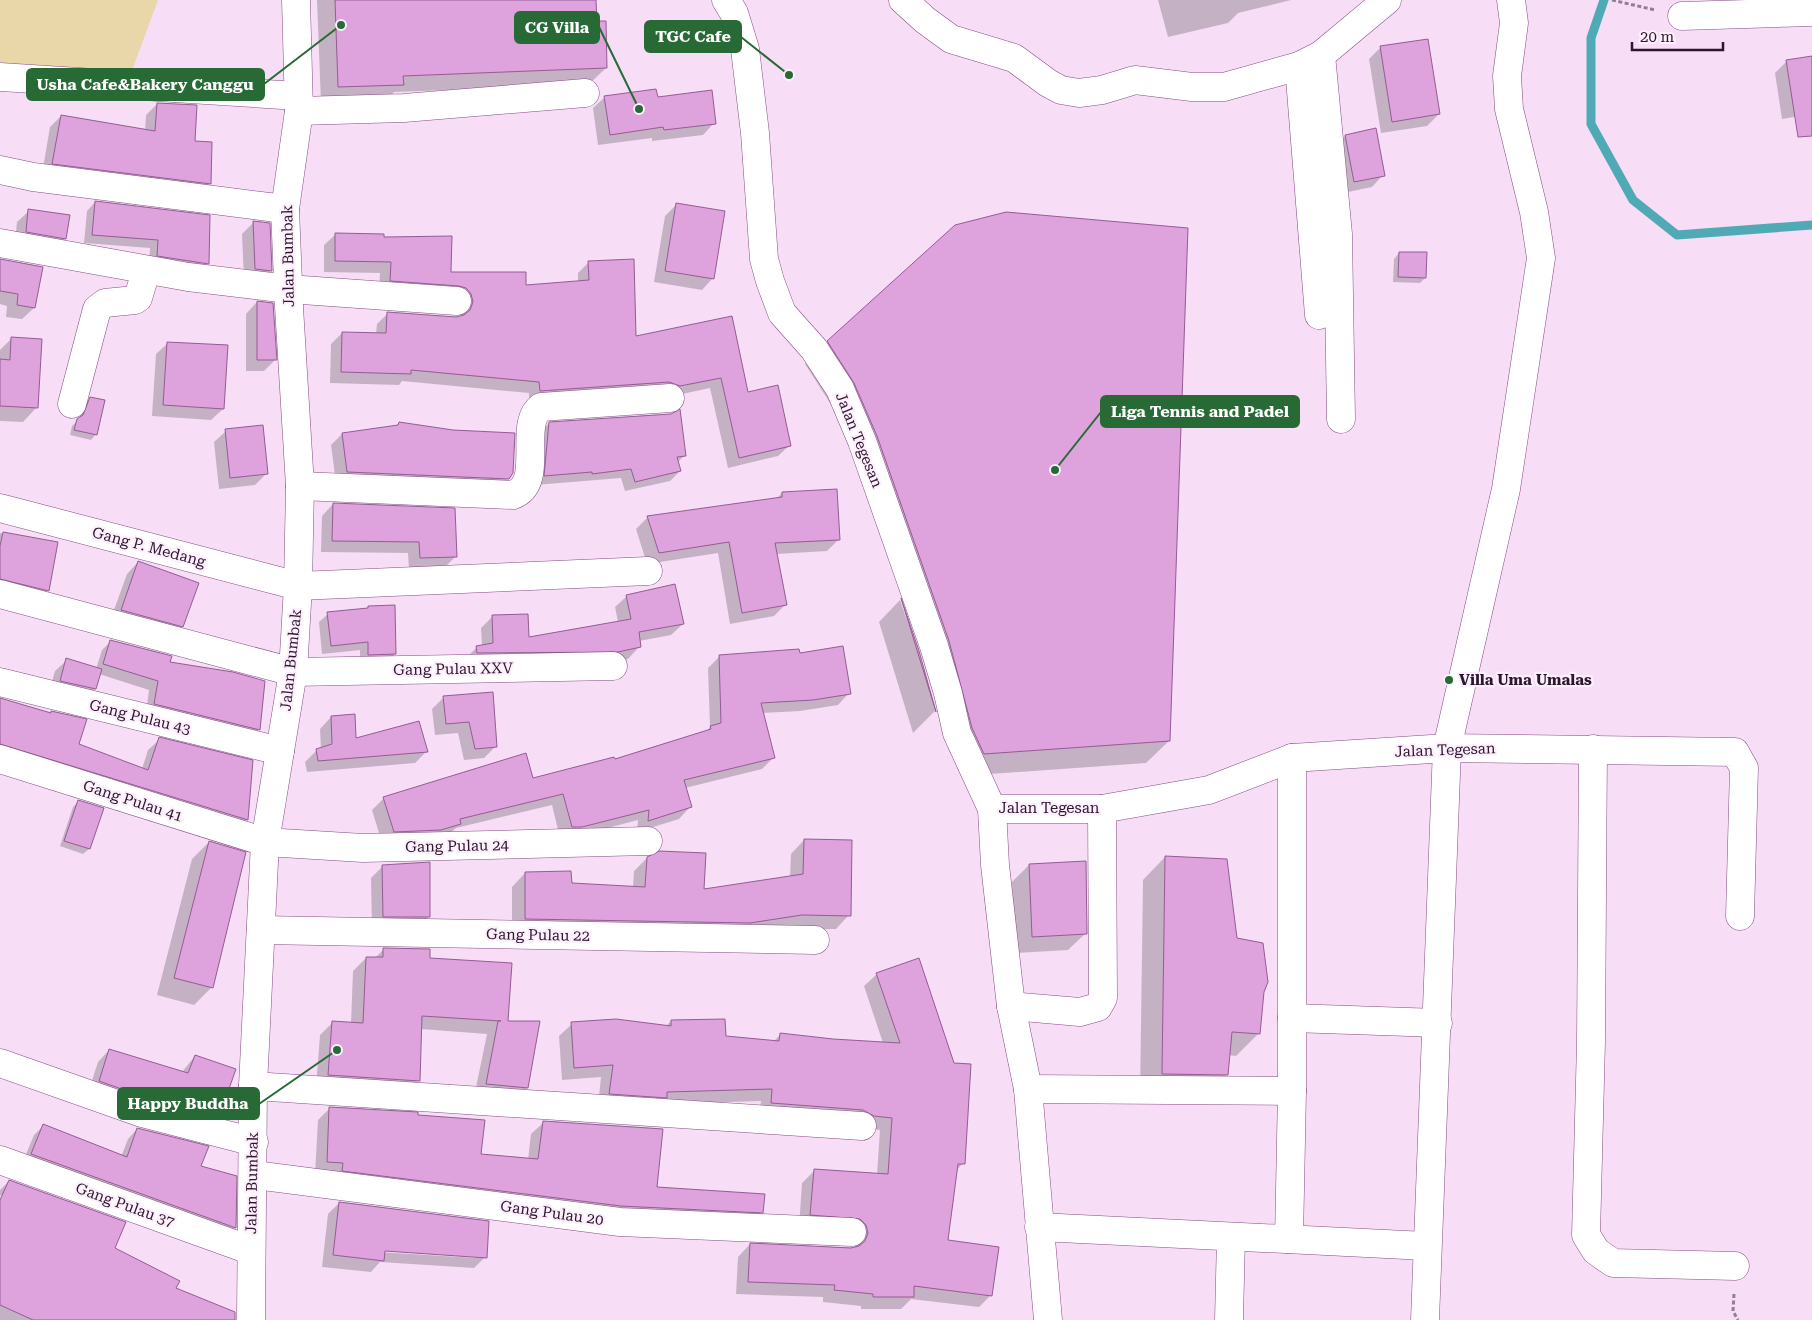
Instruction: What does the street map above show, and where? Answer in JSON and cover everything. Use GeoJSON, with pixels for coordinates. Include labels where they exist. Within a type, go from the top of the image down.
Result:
{"type":"FeatureCollection","features":[{"type":"Feature","properties":{"kind":"street","name":"Jalan Bumbak"},"geometry":{"type":"LineString","coordinates":[[251,1320],[250,1250],[254,1175],[253,1086],[265,842],[293,672],[298,586],[300,486],[288,289],[286,209],[298,104],[296,0]]}},
{"type":"Feature","properties":{"kind":"street","name":"Jalan Tegesan"},"geometry":{"type":"LineString","coordinates":[[726,0],[734,13],[745,49],[755,133],[764,259],[770,281],[782,313],[814,349],[840,389],[862,441],[934,646],[948,692],[957,733],[992,810],[1102,809],[1209,790],[1292,758],[1447,748],[1735,752],[1744,768],[1740,916]]}},
{"type":"Feature","properties":{"kind":"street"},"geometry":{"type":"LineString","coordinates":[[903,0],[925,20],[951,39],[1014,58],[1048,83],[1062,90],[1078,93],[1102,90],[1135,80],[1192,87],[1224,87],[1310,60],[1387,0]]}},
{"type":"Feature","properties":{"kind":"street"},"geometry":{"type":"LineString","coordinates":[[1425,1320],[1426,1246],[1438,1023],[1447,748],[1506,489],[1541,258],[1534,212],[1509,109],[1507,76],[1514,23],[1511,0]]}},
{"type":"Feature","properties":{"kind":"street"},"geometry":{"type":"LineString","coordinates":[[1682,16],[1812,12]]}},
{"type":"Feature","properties":{"kind":"street"},"geometry":{"type":"LineString","coordinates":[[1310,60],[1319,315]]}},
{"type":"Feature","properties":{"kind":"street"},"geometry":{"type":"LineString","coordinates":[[1310,60],[1338,234],[1341,419]]}},
{"type":"Feature","properties":{"kind":"street"},"geometry":{"type":"LineString","coordinates":[[0,77],[298,104],[404,108],[585,93]]}},
{"type":"Feature","properties":{"kind":"street"},"geometry":{"type":"LineString","coordinates":[[0,170],[33,178],[286,209]]}},
{"type":"Feature","properties":{"kind":"street"},"geometry":{"type":"LineString","coordinates":[[0,243],[146,271],[288,289],[457,301]]}},
{"type":"Feature","properties":{"kind":"street"},"geometry":{"type":"LineString","coordinates":[[72,404],[98,309],[105,303],[138,298],[146,271]]}},
{"type":"Feature","properties":{"kind":"street"},"geometry":{"type":"LineString","coordinates":[[300,486],[513,495],[519,492],[528,481],[533,421],[536,411],[541,407],[670,398]]}},
{"type":"Feature","properties":{"kind":"street","name":"Gang P. Medang"},"geometry":{"type":"LineString","coordinates":[[0,508],[298,586],[648,571]]}},
{"type":"Feature","properties":{"kind":"street","name":"Gang Pulau XXV"},"geometry":{"type":"LineString","coordinates":[[0,594],[293,672],[612,666]]}},
{"type":"Feature","properties":{"kind":"street","name":"Gang Pulau 43"},"geometry":{"type":"LineString","coordinates":[[0,682],[280,751]]}},
{"type":"Feature","properties":{"kind":"street"},"geometry":{"type":"LineString","coordinates":[[1593,749],[1591,1042],[1586,1234],[1596,1251],[1613,1263],[1734,1266]]}},
{"type":"Feature","properties":{"kind":"street"},"geometry":{"type":"LineString","coordinates":[[1289,1239],[1292,1092],[1292,758]]}},
{"type":"Feature","properties":{"kind":"street","name":"Gang Pulau 41"},"geometry":{"type":"LineString","coordinates":[[0,759],[265,842]]}},
{"type":"Feature","properties":{"kind":"street"},"geometry":{"type":"LineString","coordinates":[[1011,1006],[1080,1012],[1098,1007],[1103,998],[1102,809]]}},
{"type":"Feature","properties":{"kind":"street"},"geometry":{"type":"LineString","coordinates":[[992,810],[995,865],[1011,1006],[1028,1089],[1048,1320]]}},
{"type":"Feature","properties":{"kind":"street","name":"Gang Pulau 24"},"geometry":{"type":"LineString","coordinates":[[265,842],[363,848],[648,841]]}},
{"type":"Feature","properties":{"kind":"street","name":"Gang Pulau 22"},"geometry":{"type":"LineString","coordinates":[[261,930],[815,940]]}},
{"type":"Feature","properties":{"kind":"street"},"geometry":{"type":"LineString","coordinates":[[1292,1018],[1438,1023]]}},
{"type":"Feature","properties":{"kind":"street"},"geometry":{"type":"LineString","coordinates":[[0,1064],[142,1113],[254,1142]]}},
{"type":"Feature","properties":{"kind":"street"},"geometry":{"type":"LineString","coordinates":[[253,1086],[862,1126]]}},
{"type":"Feature","properties":{"kind":"street"},"geometry":{"type":"LineString","coordinates":[[1028,1089],[1292,1092]]}},
{"type":"Feature","properties":{"kind":"street","name":"Gang Pulau 37"},"geometry":{"type":"LineString","coordinates":[[0,1160],[250,1250]]}},
{"type":"Feature","properties":{"kind":"street","name":"Gang Pulau 20"},"geometry":{"type":"LineString","coordinates":[[254,1175],[620,1222],[852,1232]]}},
{"type":"Feature","properties":{"kind":"street"},"geometry":{"type":"LineString","coordinates":[[1039,1227],[1426,1246]]}},
{"type":"Feature","properties":{"kind":"street"},"geometry":{"type":"LineString","coordinates":[[1229,1320],[1231,1237]]}},
{"type":"Feature","properties":{"kind":"path"},"geometry":{"type":"LineString","coordinates":[[1612,0],[1682,16]]}},
{"type":"Feature","properties":{"kind":"shaded area"},"geometry":{"type":"Polygon","coordinates":[[[0,0],[158,0],[127,84],[0,62],[0,0]]]}},
{"type":"Feature","properties":{"kind":"building"},"geometry":{"type":"Polygon","coordinates":[[[335,0],[596,0],[597,21],[606,21],[607,68],[403,76],[404,85],[338,87],[335,0]]]}},
{"type":"Feature","properties":{"kind":"building"},"geometry":{"type":"Polygon","coordinates":[[[1428,39],[1440,114],[1392,122],[1380,46],[1428,39]]]}},
{"type":"Feature","properties":{"kind":"building"},"geometry":{"type":"Polygon","coordinates":[[[1812,56],[1812,136],[1798,137],[1786,60],[1812,56]]]}},
{"type":"Feature","properties":{"kind":"building"},"geometry":{"type":"Polygon","coordinates":[[[656,89],[658,97],[712,90],[716,124],[664,130],[663,127],[610,135],[604,96],[656,89]]]}},
{"type":"Feature","properties":{"kind":"building"},"geometry":{"type":"Polygon","coordinates":[[[157,103],[197,105],[195,141],[212,142],[211,184],[52,164],[61,115],[155,131],[157,103]]]}},
{"type":"Feature","properties":{"kind":"building"},"geometry":{"type":"Polygon","coordinates":[[[1376,128],[1385,176],[1354,182],[1345,135],[1376,128]]]}},
{"type":"Feature","properties":{"kind":"building"},"geometry":{"type":"Polygon","coordinates":[[[95,201],[210,215],[209,264],[157,256],[158,240],[92,235],[95,201]]]}},
{"type":"Feature","properties":{"kind":"building"},"geometry":{"type":"Polygon","coordinates":[[[676,203],[725,211],[714,279],[665,271],[676,203]]]}},
{"type":"Feature","properties":{"kind":"building"},"geometry":{"type":"Polygon","coordinates":[[[28,209],[70,215],[66,239],[26,232],[28,209]]]}},
{"type":"Feature","properties":{"kind":"building"},"geometry":{"type":"Polygon","coordinates":[[[1006,212],[1188,228],[1170,741],[984,754],[972,728],[949,641],[877,436],[854,383],[827,341],[955,225],[1006,212]]]}},
{"type":"Feature","properties":{"kind":"building"},"geometry":{"type":"Polygon","coordinates":[[[253,221],[270,223],[272,271],[255,269],[253,221]]]}},
{"type":"Feature","properties":{"kind":"building"},"geometry":{"type":"Polygon","coordinates":[[[335,233],[384,234],[384,237],[452,236],[451,272],[526,272],[526,285],[589,280],[588,261],[634,259],[636,336],[732,316],[748,392],[778,385],[791,446],[739,458],[721,378],[680,386],[669,382],[540,391],[539,382],[411,370],[411,374],[341,372],[342,332],[386,333],[387,312],[456,317],[464,315],[470,310],[473,302],[471,294],[466,288],[459,286],[390,281],[391,262],[335,261],[335,233]]]}},
{"type":"Feature","properties":{"kind":"building"},"geometry":{"type":"Polygon","coordinates":[[[1399,252],[1427,252],[1426,278],[1398,277],[1399,252]]]}},
{"type":"Feature","properties":{"kind":"building"},"geometry":{"type":"Polygon","coordinates":[[[0,259],[43,267],[35,308],[17,305],[18,294],[0,291],[0,259]]]}},
{"type":"Feature","properties":{"kind":"building"},"geometry":{"type":"Polygon","coordinates":[[[257,301],[273,303],[277,360],[257,360],[257,301]]]}},
{"type":"Feature","properties":{"kind":"building"},"geometry":{"type":"Polygon","coordinates":[[[11,337],[42,339],[38,408],[0,406],[0,359],[10,360],[11,337]]]}},
{"type":"Feature","properties":{"kind":"building"},"geometry":{"type":"Polygon","coordinates":[[[167,342],[228,345],[224,409],[163,405],[167,342]]]}},
{"type":"Feature","properties":{"kind":"building"},"geometry":{"type":"Polygon","coordinates":[[[90,397],[105,400],[97,435],[74,430],[77,419],[83,415],[90,397]]]}},
{"type":"Feature","properties":{"kind":"building"},"geometry":{"type":"Polygon","coordinates":[[[680,409],[686,456],[677,457],[681,471],[635,482],[631,469],[592,474],[592,472],[544,476],[549,422],[671,414],[680,409]]]}},
{"type":"Feature","properties":{"kind":"building"},"geometry":{"type":"Polygon","coordinates":[[[399,422],[453,430],[515,433],[513,473],[509,479],[347,472],[342,433],[398,425],[399,422]]]}},
{"type":"Feature","properties":{"kind":"building"},"geometry":{"type":"Polygon","coordinates":[[[263,425],[268,474],[230,478],[225,429],[263,425]]]}},
{"type":"Feature","properties":{"kind":"building"},"geometry":{"type":"Polygon","coordinates":[[[837,489],[840,540],[775,543],[787,605],[742,613],[729,542],[659,553],[647,516],[782,497],[782,492],[837,489]]]}},
{"type":"Feature","properties":{"kind":"building"},"geometry":{"type":"Polygon","coordinates":[[[333,503],[455,508],[457,557],[420,558],[419,542],[332,541],[333,503]]]}},
{"type":"Feature","properties":{"kind":"building"},"geometry":{"type":"Polygon","coordinates":[[[3,532],[58,542],[49,591],[0,579],[0,546],[3,532]]]}},
{"type":"Feature","properties":{"kind":"building"},"geometry":{"type":"Polygon","coordinates":[[[138,561],[199,583],[183,627],[121,610],[138,561]]]}},
{"type":"Feature","properties":{"kind":"building"},"geometry":{"type":"Polygon","coordinates":[[[675,584],[684,624],[639,632],[641,647],[618,652],[477,653],[476,646],[493,643],[492,615],[528,614],[529,637],[631,619],[626,595],[675,584]]]}},
{"type":"Feature","properties":{"kind":"building"},"geometry":{"type":"Polygon","coordinates":[[[901,598],[919,651],[936,712],[901,598]]]}},
{"type":"Feature","properties":{"kind":"building"},"geometry":{"type":"Polygon","coordinates":[[[395,605],[396,654],[368,655],[368,642],[331,646],[327,612],[368,608],[368,606],[395,605]]]}},
{"type":"Feature","properties":{"kind":"building"},"geometry":{"type":"Polygon","coordinates":[[[110,640],[172,656],[170,662],[233,672],[265,681],[260,730],[154,704],[158,681],[103,664],[110,640]]]}},
{"type":"Feature","properties":{"kind":"building"},"geometry":{"type":"Polygon","coordinates":[[[843,646],[851,694],[813,700],[761,703],[775,758],[684,780],[692,807],[648,821],[649,810],[582,827],[572,827],[563,794],[460,819],[461,824],[441,830],[394,832],[383,797],[526,753],[533,778],[614,757],[615,759],[711,729],[710,726],[721,723],[719,655],[799,649],[800,653],[843,646]]]}},
{"type":"Feature","properties":{"kind":"building"},"geometry":{"type":"Polygon","coordinates":[[[66,658],[102,669],[96,689],[60,681],[66,658]]]}},
{"type":"Feature","properties":{"kind":"building"},"geometry":{"type":"Polygon","coordinates":[[[493,692],[497,747],[475,749],[469,722],[446,724],[443,696],[493,692]]]}},
{"type":"Feature","properties":{"kind":"building"},"geometry":{"type":"Polygon","coordinates":[[[0,698],[51,713],[51,711],[87,719],[79,744],[148,770],[159,737],[253,760],[248,820],[0,744],[0,698]]]}},
{"type":"Feature","properties":{"kind":"building"},"geometry":{"type":"Polygon","coordinates":[[[355,714],[356,738],[419,721],[428,752],[318,761],[316,749],[332,744],[331,716],[355,714]]]}},
{"type":"Feature","properties":{"kind":"building"},"geometry":{"type":"Polygon","coordinates":[[[78,800],[104,808],[90,849],[64,841],[78,800]]]}},
{"type":"Feature","properties":{"kind":"building"},"geometry":{"type":"Polygon","coordinates":[[[804,839],[852,840],[851,916],[802,915],[750,923],[525,919],[525,872],[571,871],[572,883],[645,887],[647,857],[659,851],[706,853],[704,889],[803,874],[804,839]]]}},
{"type":"Feature","properties":{"kind":"building"},"geometry":{"type":"Polygon","coordinates":[[[209,841],[246,852],[213,988],[174,978],[209,841]]]}},
{"type":"Feature","properties":{"kind":"building"},"geometry":{"type":"Polygon","coordinates":[[[1165,856],[1227,859],[1237,938],[1263,943],[1268,982],[1264,992],[1260,1034],[1232,1032],[1228,1075],[1162,1074],[1165,856]]]}},
{"type":"Feature","properties":{"kind":"building"},"geometry":{"type":"Polygon","coordinates":[[[1086,861],[1087,934],[1032,937],[1029,864],[1086,861]]]}},
{"type":"Feature","properties":{"kind":"building"},"geometry":{"type":"Polygon","coordinates":[[[430,862],[430,917],[383,917],[382,865],[430,862]]]}},
{"type":"Feature","properties":{"kind":"building"},"geometry":{"type":"Polygon","coordinates":[[[383,948],[430,949],[430,958],[512,963],[508,1021],[540,1021],[528,1088],[486,1084],[498,1021],[501,1021],[422,1016],[420,1081],[328,1075],[332,1021],[363,1023],[366,957],[383,957],[383,948]]]}},
{"type":"Feature","properties":{"kind":"building"},"geometry":{"type":"Polygon","coordinates":[[[919,958],[954,1063],[971,1064],[965,1164],[958,1164],[948,1240],[999,1247],[992,1296],[914,1286],[914,1297],[873,1297],[873,1294],[834,1290],[835,1285],[748,1282],[750,1243],[851,1248],[859,1246],[865,1241],[868,1233],[866,1225],[860,1219],[810,1215],[814,1169],[888,1174],[892,1118],[874,1116],[863,1110],[771,1103],[772,1089],[667,1092],[667,1098],[609,1094],[613,1065],[574,1068],[571,1022],[616,1019],[671,1026],[671,1020],[725,1019],[726,1036],[779,1041],[780,1033],[833,1039],[900,1043],[876,973],[919,958]]]}},
{"type":"Feature","properties":{"kind":"building"},"geometry":{"type":"Polygon","coordinates":[[[109,1049],[188,1073],[195,1055],[236,1069],[219,1117],[147,1098],[99,1081],[109,1049]]]}},
{"type":"Feature","properties":{"kind":"building"},"geometry":{"type":"Polygon","coordinates":[[[329,1107],[418,1112],[418,1115],[485,1120],[481,1154],[538,1159],[543,1121],[663,1129],[657,1187],[765,1194],[763,1213],[621,1206],[342,1171],[343,1163],[327,1162],[329,1107]]]}},
{"type":"Feature","properties":{"kind":"building"},"geometry":{"type":"Polygon","coordinates":[[[43,1124],[127,1157],[137,1128],[209,1146],[201,1166],[237,1176],[236,1228],[31,1154],[43,1124]]]}},
{"type":"Feature","properties":{"kind":"building"},"geometry":{"type":"Polygon","coordinates":[[[9,1180],[126,1222],[115,1248],[180,1281],[176,1288],[235,1312],[235,1320],[33,1320],[0,1305],[0,1200],[9,1180]]]}},
{"type":"Feature","properties":{"kind":"building"},"geometry":{"type":"Polygon","coordinates":[[[339,1202],[489,1221],[487,1258],[385,1251],[384,1261],[333,1255],[339,1202]]]}},
{"type":"Feature","properties":{"kind":"waterway"},"geometry":{"type":"LineString","coordinates":[[1604,0],[1591,38],[1591,124],[1633,200],[1677,235],[1812,225]]}},
{"type":"Feature","properties":{"kind":"place","name":"Usha Cafe&Bakery Canggu"},"geometry":{"type":"Point","coordinates":[341,25]}},
{"type":"Feature","properties":{"kind":"place","name":"TGC Cafe"},"geometry":{"type":"Point","coordinates":[789,75]}},
{"type":"Feature","properties":{"kind":"place","name":"CG Villa"},"geometry":{"type":"Point","coordinates":[639,109]}},
{"type":"Feature","properties":{"kind":"place","name":"Liga Tennis and Padel"},"geometry":{"type":"Point","coordinates":[1055,470]}},
{"type":"Feature","properties":{"kind":"place","name":"Villa Uma Umalas"},"geometry":{"type":"Point","coordinates":[1449,680]}},
{"type":"Feature","properties":{"kind":"place","name":"Happy Buddha"},"geometry":{"type":"Point","coordinates":[337,1050]}}]}
